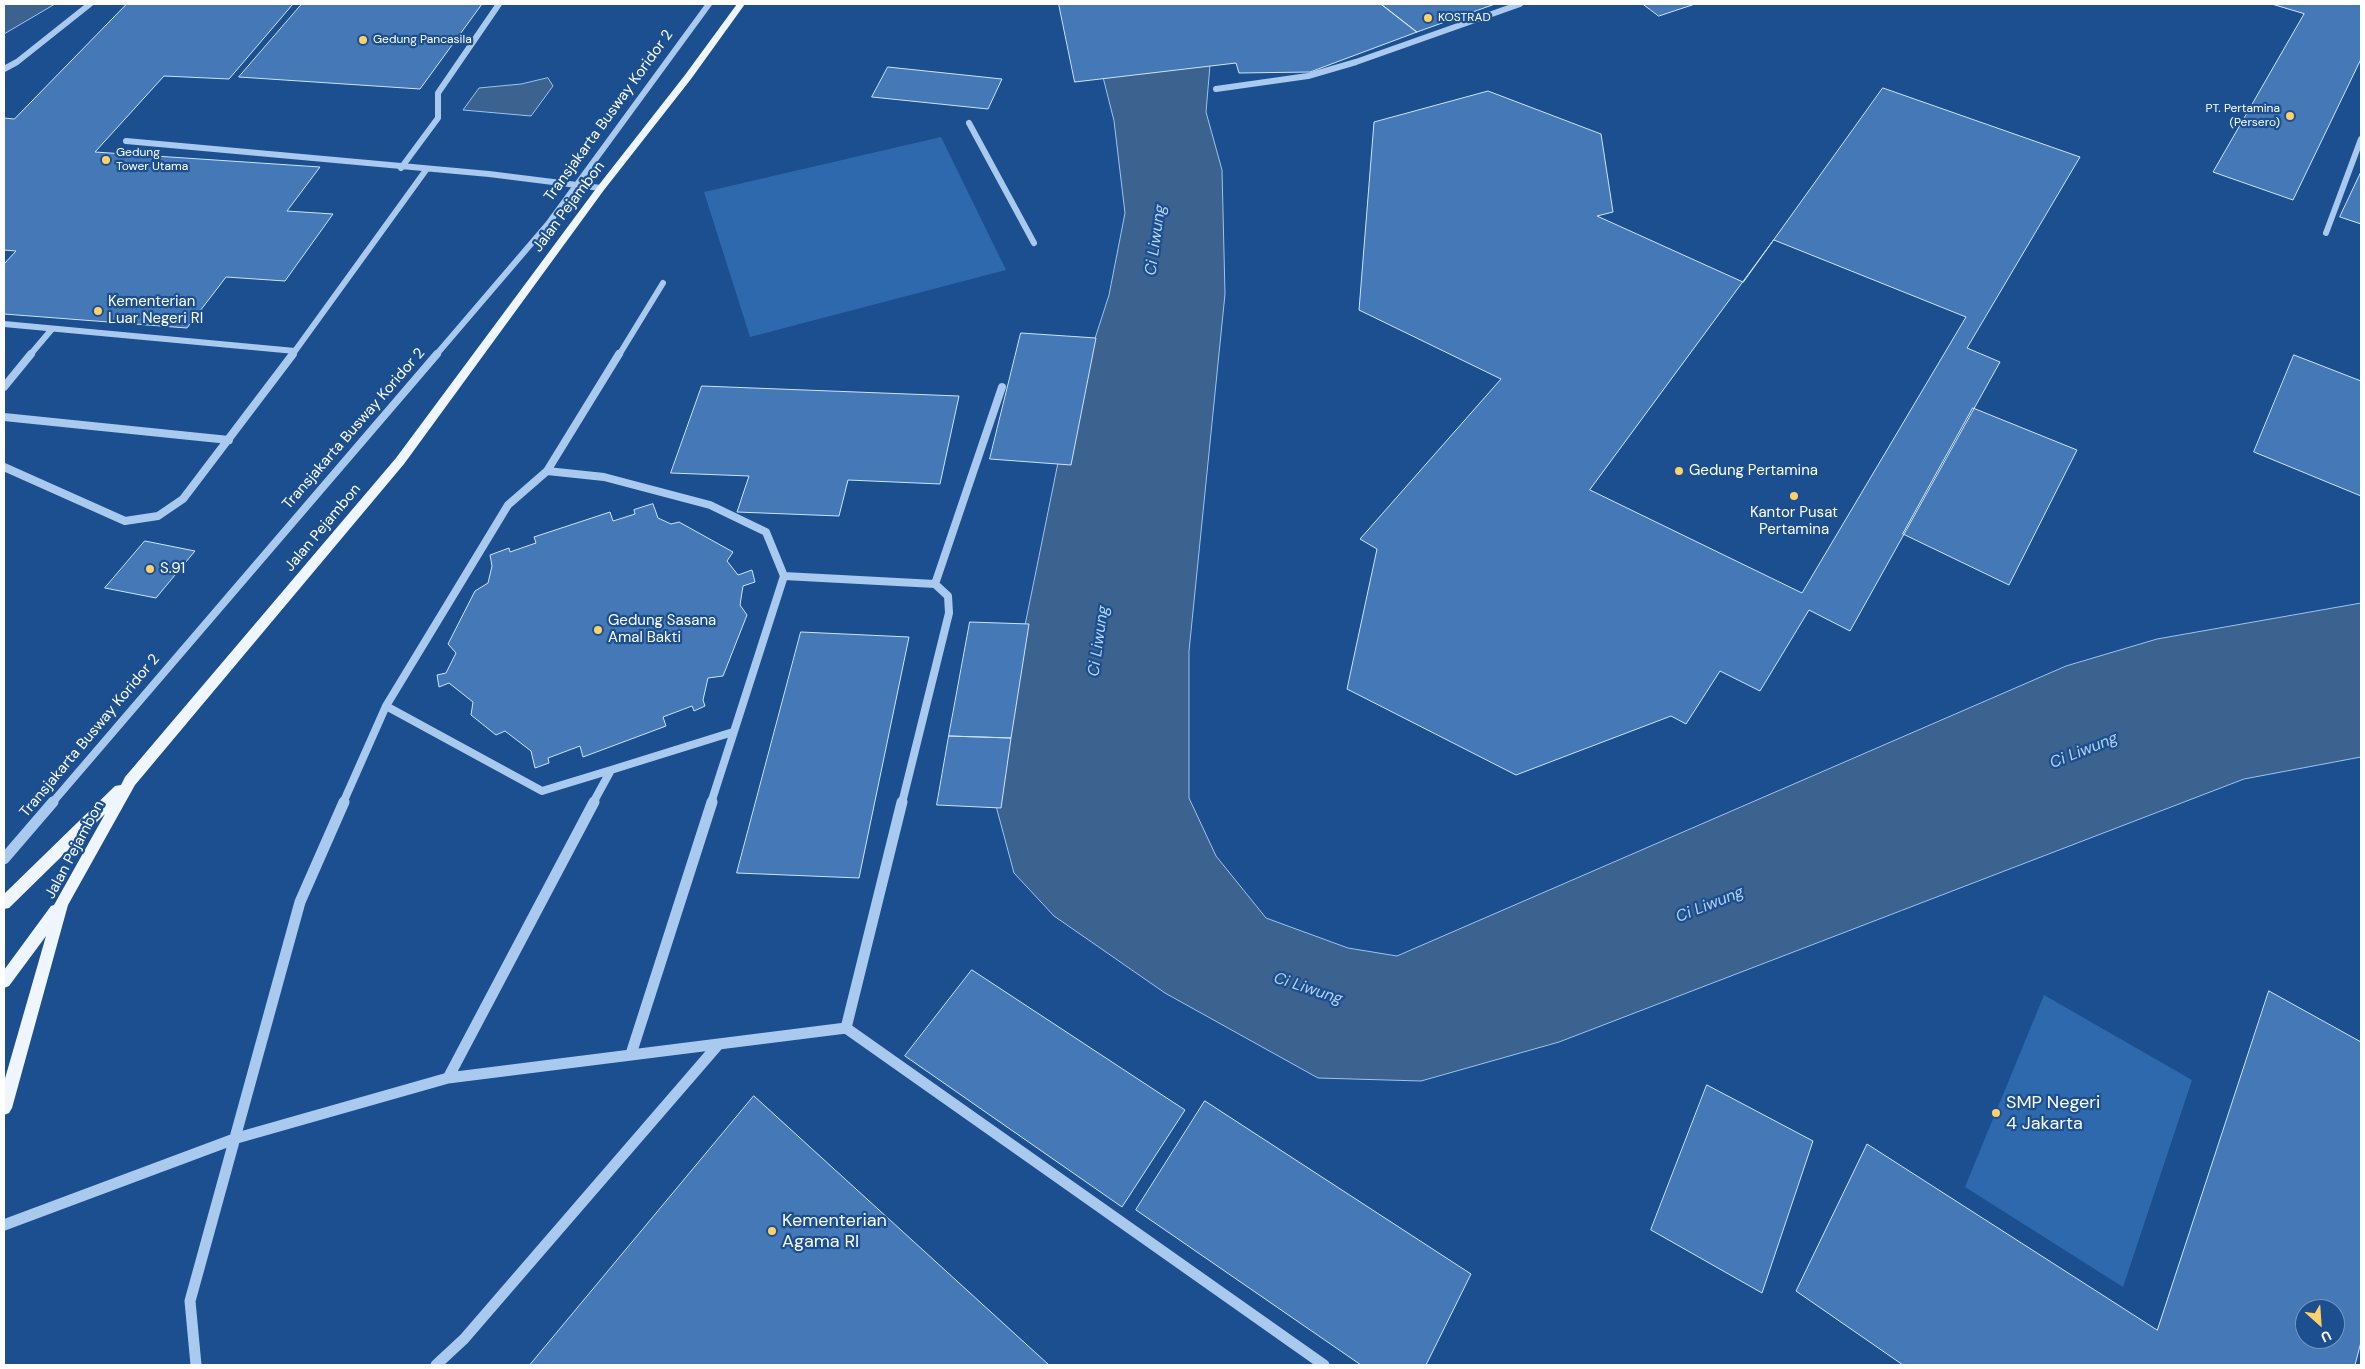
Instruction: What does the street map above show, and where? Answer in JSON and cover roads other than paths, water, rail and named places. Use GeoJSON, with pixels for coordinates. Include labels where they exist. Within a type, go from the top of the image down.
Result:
{"type":"FeatureCollection","features":[{"type":"Feature","properties":{"kind":"main road","name":"Jalan Pejambon"},"geometry":{"type":"LineString","coordinates":[[4,1108],[62,903],[130,780],[400,461],[601,188],[688,77],[741,4]]}},
{"type":"Feature","properties":{"kind":"main road"},"geometry":{"type":"LineString","coordinates":[[4,903],[130,780]]}},
{"type":"Feature","properties":{"kind":"main road"},"geometry":{"type":"LineString","coordinates":[[4,981],[62,903]]}},
{"type":"Feature","properties":{"kind":"lane"},"geometry":{"type":"LineString","coordinates":[[4,69],[17,62],[90,4]]}},
{"type":"Feature","properties":{"kind":"lane"},"geometry":{"type":"LineString","coordinates":[[402,168],[438,118],[438,93],[500,4]]}},
{"type":"Feature","properties":{"kind":"lane","name":"Transjakarta Busway Koridor 2"},"geometry":{"type":"LineString","coordinates":[[4,859],[548,224],[709,4]]}},
{"type":"Feature","properties":{"kind":"lane"},"geometry":{"type":"LineString","coordinates":[[1216,89],[1318,73],[1356,62],[1520,4]]}},
{"type":"Feature","properties":{"kind":"lane"},"geometry":{"type":"LineString","coordinates":[[969,122],[1034,244]]}},
{"type":"Feature","properties":{"kind":"lane"},"geometry":{"type":"LineString","coordinates":[[2326,233],[2361,139]]}},
{"type":"Feature","properties":{"kind":"lane"},"geometry":{"type":"LineString","coordinates":[[126,141],[402,168],[489,174],[601,188]]}},
{"type":"Feature","properties":{"kind":"lane"},"geometry":{"type":"LineString","coordinates":[[4,467],[125,521],[158,516],[183,499],[295,351],[426,170]]}},
{"type":"Feature","properties":{"kind":"lane"},"geometry":{"type":"LineString","coordinates":[[196,1365],[190,1301],[237,1138],[300,902],[386,706],[508,505],[546,471],[663,283]]}},
{"type":"Feature","properties":{"kind":"lane"},"geometry":{"type":"LineString","coordinates":[[4,324],[295,351]]}},
{"type":"Feature","properties":{"kind":"lane"},"geometry":{"type":"LineString","coordinates":[[4,387],[52,329]]}},
{"type":"Feature","properties":{"kind":"lane"},"geometry":{"type":"LineString","coordinates":[[935,584],[1002,387]]}},
{"type":"Feature","properties":{"kind":"lane"},"geometry":{"type":"LineString","coordinates":[[4,417],[229,440]]}},
{"type":"Feature","properties":{"kind":"lane"},"geometry":{"type":"LineString","coordinates":[[546,471],[604,477],[710,505],[766,532],[784,576],[631,1054]]}},
{"type":"Feature","properties":{"kind":"lane"},"geometry":{"type":"LineString","coordinates":[[784,576],[935,584],[944,588],[950,598],[949,613],[846,1028]]}},
{"type":"Feature","properties":{"kind":"lane"},"geometry":{"type":"LineString","coordinates":[[386,706],[542,791],[733,732]]}},
{"type":"Feature","properties":{"kind":"lane"},"geometry":{"type":"LineString","coordinates":[[448,1078],[611,770]]}},
{"type":"Feature","properties":{"kind":"lane"},"geometry":{"type":"LineString","coordinates":[[4,1225],[237,1138],[448,1078],[846,1028],[1324,1365]]}},
{"type":"Feature","properties":{"kind":"lane"},"geometry":{"type":"LineString","coordinates":[[436,1365],[464,1339],[718,1045]]}},
{"type":"Feature","properties":{"kind":"water"},"geometry":{"type":"Polygon","coordinates":[[[4,4],[55,4],[4,34],[4,4]]]}},
{"type":"Feature","properties":{"kind":"water","name":"Ci Liwung"},"geometry":{"type":"Polygon","coordinates":[[[1085,4],[1206,4],[1214,18],[1206,112],[1222,170],[1225,294],[1189,651],[1189,798],[1216,856],[1266,918],[1348,948],[1397,956],[2066,666],[2157,639],[2361,603],[2361,757],[2244,779],[1559,1042],[1421,1081],[1318,1078],[1165,993],[1054,916],[1014,873],[996,806],[1007,714],[1063,438],[1109,295],[1125,213],[1114,121],[1085,4]]]}},
{"type":"Feature","properties":{"kind":"water"},"geometry":{"type":"Polygon","coordinates":[[[548,78],[553,86],[531,116],[463,110],[479,88],[521,84],[548,78]]]}},
{"type":"Feature","properties":{"kind":"place","name":"KOSTRAD"},"geometry":{"type":"Point","coordinates":[1428,18]}},
{"type":"Feature","properties":{"kind":"place","name":"Gedung Pancasila"},"geometry":{"type":"Point","coordinates":[363,40]}},
{"type":"Feature","properties":{"kind":"place","name":"PT. Pertamina (Persero)"},"geometry":{"type":"Point","coordinates":[2290,116]}},
{"type":"Feature","properties":{"kind":"place","name":"Gedung Tower Utama"},"geometry":{"type":"Point","coordinates":[106,160]}},
{"type":"Feature","properties":{"kind":"place","name":"Kementerian Luar Negeri RI"},"geometry":{"type":"Point","coordinates":[98,311]}},
{"type":"Feature","properties":{"kind":"place","name":"Gedung Pertamina"},"geometry":{"type":"Point","coordinates":[1679,471]}},
{"type":"Feature","properties":{"kind":"place","name":"Kantor Pusat Pertamina"},"geometry":{"type":"Point","coordinates":[1794,496]}},
{"type":"Feature","properties":{"kind":"place","name":"S.91"},"geometry":{"type":"Point","coordinates":[150,569]}},
{"type":"Feature","properties":{"kind":"place","name":"Gedung Sasana Amal Bakti"},"geometry":{"type":"Point","coordinates":[598,630]}},
{"type":"Feature","properties":{"kind":"place","name":"SMP Negeri 4 Jakarta"},"geometry":{"type":"Point","coordinates":[1996,1113]}},
{"type":"Feature","properties":{"kind":"place","name":"Kementerian Agama RI"},"geometry":{"type":"Point","coordinates":[772,1231]}}]}
